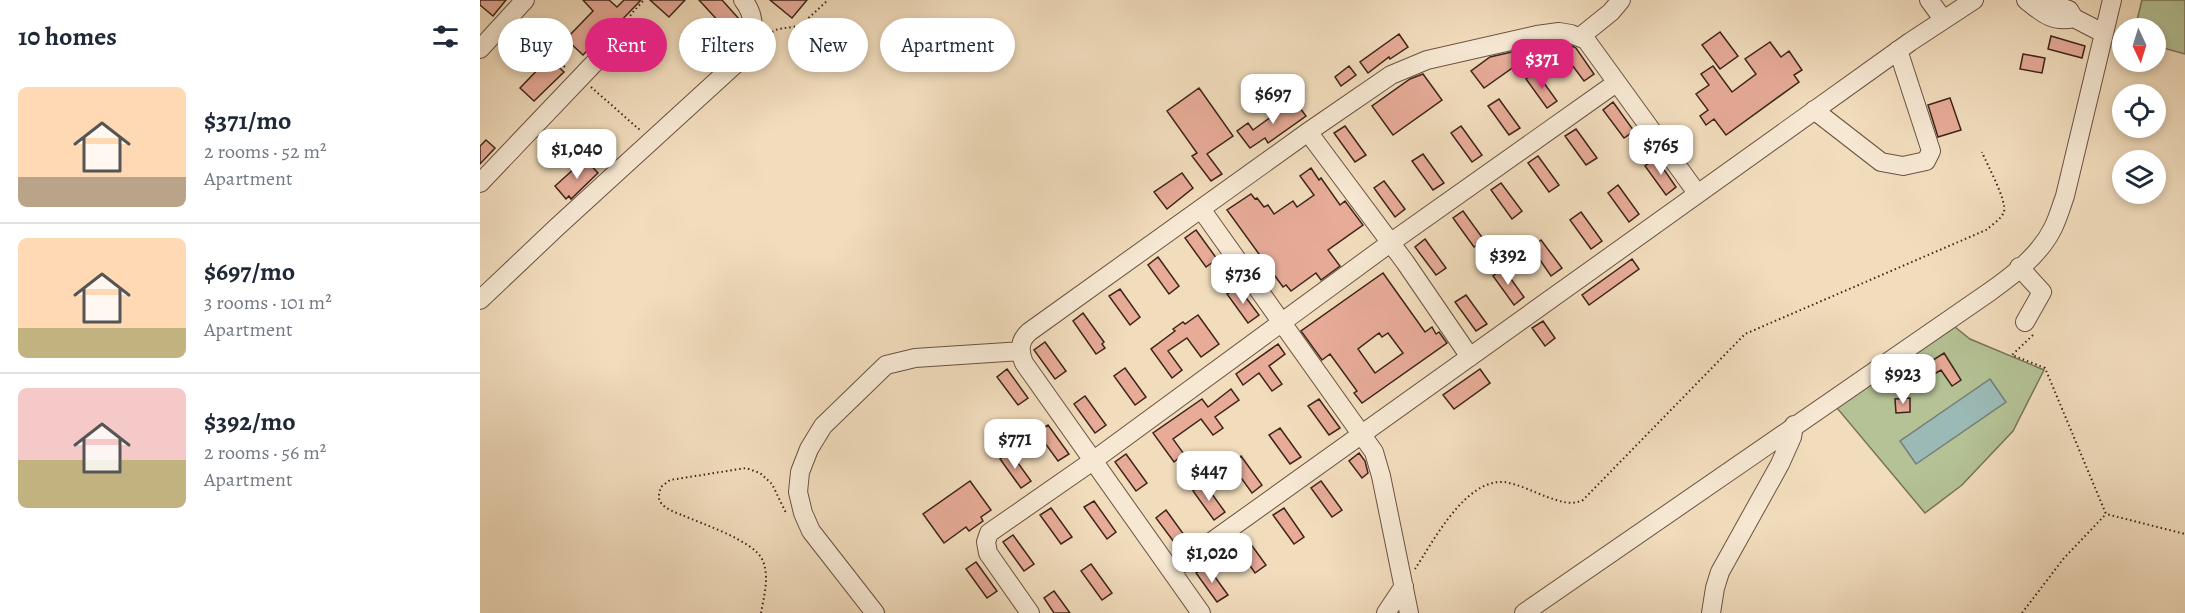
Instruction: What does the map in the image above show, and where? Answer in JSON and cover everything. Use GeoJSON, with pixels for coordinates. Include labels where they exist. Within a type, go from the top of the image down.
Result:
{"type":"FeatureCollection","features":[{"type":"Feature","properties":{"kind":"street"},"geometry":{"type":"LineString","coordinates":[[480,49],[525,0]]}},
{"type":"Feature","properties":{"kind":"street"},"geometry":{"type":"LineString","coordinates":[[743,0],[747,4],[752,18]]}},
{"type":"Feature","properties":{"kind":"street"},"geometry":{"type":"LineString","coordinates":[[1580,36],[1611,12],[1621,0]]}},
{"type":"Feature","properties":{"kind":"street"},"geometry":{"type":"LineString","coordinates":[[1929,0],[1943,19]]}},
{"type":"Feature","properties":{"kind":"street"},"geometry":{"type":"LineString","coordinates":[[1172,570],[1814,110],[1943,19],[1974,0]]}},
{"type":"Feature","properties":{"kind":"street"},"geometry":{"type":"LineString","coordinates":[[2026,0],[2044,16],[2056,20],[2074,18]]}},
{"type":"Feature","properties":{"kind":"street"},"geometry":{"type":"LineString","coordinates":[[2038,0],[2069,10],[2074,18],[2103,33]]}},
{"type":"Feature","properties":{"kind":"street"},"geometry":{"type":"LineString","coordinates":[[1524,613],[1989,292],[2019,267],[2045,240],[2053,228],[2064,196],[2112,0]]}},
{"type":"Feature","properties":{"kind":"street"},"geometry":{"type":"LineString","coordinates":[[1201,613],[1024,363],[1021,341],[1029,332],[1391,75],[1427,60],[1537,35],[1559,32],[1580,36],[1592,46],[1697,194]]}},
{"type":"Feature","properties":{"kind":"street"},"geometry":{"type":"LineString","coordinates":[[1814,110],[1881,162],[1903,166],[1926,161],[1931,151],[1898,51]]}},
{"type":"Feature","properties":{"kind":"street"},"geometry":{"type":"LineString","coordinates":[[480,183],[586,72]]}},
{"type":"Feature","properties":{"kind":"street"},"geometry":{"type":"LineString","coordinates":[[480,300],[727,72]]}},
{"type":"Feature","properties":{"kind":"street"},"geometry":{"type":"LineString","coordinates":[[1030,613],[990,559],[986,548],[989,533],[1094,460],[1390,243],[1617,83]]}},
{"type":"Feature","properties":{"kind":"street"},"geometry":{"type":"LineString","coordinates":[[1308,132],[1405,262],[1470,357]]}},
{"type":"Feature","properties":{"kind":"street"},"geometry":{"type":"LineString","coordinates":[[1201,209],[1374,452],[1409,613]]}},
{"type":"Feature","properties":{"kind":"street"},"geometry":{"type":"LineString","coordinates":[[2019,267],[2042,292],[2025,322]]}},
{"type":"Feature","properties":{"kind":"street"},"geometry":{"type":"LineString","coordinates":[[875,613],[811,531],[803,513],[798,492],[800,472],[809,449],[823,426],[886,365],[915,358],[1021,351]]}},
{"type":"Feature","properties":{"kind":"street"},"geometry":{"type":"LineString","coordinates":[[1711,613],[1720,572],[1780,464],[1792,437],[1794,425]]}},
{"type":"Feature","properties":{"kind":"street"},"geometry":{"type":"LineString","coordinates":[[1386,613],[1404,585]]}},
{"type":"Feature","properties":{"kind":"path"},"geometry":{"type":"LineString","coordinates":[[629,18],[644,0]]}},
{"type":"Feature","properties":{"kind":"path"},"geometry":{"type":"LineString","coordinates":[[776,30],[804,24],[828,0]]}},
{"type":"Feature","properties":{"kind":"path"},"geometry":{"type":"LineString","coordinates":[[511,15],[652,141]]}},
{"type":"Feature","properties":{"kind":"path"},"geometry":{"type":"LineString","coordinates":[[1404,585],[1457,506],[1477,490],[1490,483],[1504,482],[1568,504],[1583,500],[1745,334],[1986,230],[2004,212],[2004,203],[1982,152]]}},
{"type":"Feature","properties":{"kind":"path"},"geometry":{"type":"LineString","coordinates":[[2025,322],[2033,336],[2012,355],[2045,368],[2106,514],[2185,534]]}},
{"type":"Feature","properties":{"kind":"path"},"geometry":{"type":"LineString","coordinates":[[761,613],[766,590],[766,572],[762,558],[754,549],[740,541],[675,512],[662,504],[658,496],[661,487],[670,480],[746,468],[760,473],[772,484],[786,512]]}},
{"type":"Feature","properties":{"kind":"path"},"geometry":{"type":"LineString","coordinates":[[2022,613],[2064,558],[2106,514]]}},
{"type":"Feature","properties":{"kind":"green space"},"geometry":{"type":"Polygon","coordinates":[[[2142,0],[2185,0],[2185,54],[2166,49],[2166,18],[2138,18],[2142,0]]]}},
{"type":"Feature","properties":{"kind":"green space"},"geometry":{"type":"Polygon","coordinates":[[[1955,327],[1970,339],[2044,370],[2013,431],[1962,485],[1925,513],[1837,408],[1955,327]]]}},
{"type":"Feature","properties":{"kind":"water"},"geometry":{"type":"Polygon","coordinates":[[[1990,379],[2006,402],[1916,464],[1900,441],[1990,379]]]}},
{"type":"Feature","properties":{"kind":"building"},"geometry":{"type":"Polygon","coordinates":[[[480,0],[506,0],[493,16],[480,5],[480,0]]]}},
{"type":"Feature","properties":{"kind":"building"},"geometry":{"type":"Polygon","coordinates":[[[583,0],[609,0],[617,7],[624,0],[641,0],[624,18],[586,18],[593,11],[583,0]]]}},
{"type":"Feature","properties":{"kind":"building"},"geometry":{"type":"Polygon","coordinates":[[[650,0],[685,0],[669,17],[650,0]]]}},
{"type":"Feature","properties":{"kind":"building"},"geometry":{"type":"Polygon","coordinates":[[[699,0],[722,0],[738,18],[716,18],[699,0]]]}},
{"type":"Feature","properties":{"kind":"building"},"geometry":{"type":"Polygon","coordinates":[[[770,0],[807,0],[792,18],[770,0]]]}},
{"type":"Feature","properties":{"kind":"building"},"geometry":{"type":"Polygon","coordinates":[[[585,19],[585,53],[583,55],[573,46],[573,32],[585,19]]]}},
{"type":"Feature","properties":{"kind":"building"},"geometry":{"type":"Polygon","coordinates":[[[1720,32],[1738,56],[1720,69],[1702,45],[1720,32]]]}},
{"type":"Feature","properties":{"kind":"building"},"geometry":{"type":"Polygon","coordinates":[[[1399,34],[1408,47],[1390,59],[1389,57],[1368,73],[1360,62],[1399,34]]]}},
{"type":"Feature","properties":{"kind":"building"},"geometry":{"type":"Polygon","coordinates":[[[2051,36],[2085,46],[2082,58],[2048,49],[2051,36]]]}},
{"type":"Feature","properties":{"kind":"building"},"geometry":{"type":"Polygon","coordinates":[[[1770,42],[1781,57],[1789,51],[1802,70],[1794,75],[1799,82],[1726,135],[1714,119],[1706,125],[1700,116],[1708,110],[1696,94],[1709,85],[1701,74],[1713,66],[1732,92],[1756,74],[1745,59],[1770,42]]]}},
{"type":"Feature","properties":{"kind":"building"},"geometry":{"type":"Polygon","coordinates":[[[1572,46],[1576,48],[1594,74],[1584,81],[1563,53],[1572,46]]]}},
{"type":"Feature","properties":{"kind":"building"},"geometry":{"type":"Polygon","coordinates":[[[1516,51],[1519,56],[1512,62],[1515,66],[1484,88],[1471,71],[1490,57],[1516,51]]]}},
{"type":"Feature","properties":{"kind":"building"},"geometry":{"type":"Polygon","coordinates":[[[2023,54],[2045,58],[2042,73],[2020,69],[2023,54]]]}},
{"type":"Feature","properties":{"kind":"building"},"geometry":{"type":"Polygon","coordinates":[[[1349,66],[1356,75],[1341,86],[1335,77],[1349,66]]]}},
{"type":"Feature","properties":{"kind":"building"},"geometry":{"type":"Polygon","coordinates":[[[535,72],[564,72],[534,101],[520,88],[535,72]]]}},
{"type":"Feature","properties":{"kind":"building"},"geometry":{"type":"Polygon","coordinates":[[[1536,72],[1557,101],[1547,108],[1526,79],[1536,72]]]}},
{"type":"Feature","properties":{"kind":"building"},"geometry":{"type":"Polygon","coordinates":[[[1423,74],[1442,100],[1393,135],[1372,106],[1410,79],[1423,74]]]}},
{"type":"Feature","properties":{"kind":"building"},"geometry":{"type":"Polygon","coordinates":[[[1199,88],[1233,136],[1207,154],[1222,174],[1211,181],[1192,156],[1197,153],[1167,111],[1199,88]]]}},
{"type":"Feature","properties":{"kind":"building"},"geometry":{"type":"Polygon","coordinates":[[[1950,98],[1961,130],[1938,137],[1928,105],[1950,98]]]}},
{"type":"Feature","properties":{"kind":"building"},"geometry":{"type":"Polygon","coordinates":[[[1499,99],[1520,128],[1509,135],[1488,106],[1499,99]]]}},
{"type":"Feature","properties":{"kind":"building"},"geometry":{"type":"Polygon","coordinates":[[[1294,100],[1306,116],[1268,143],[1265,138],[1250,148],[1237,131],[1248,123],[1253,130],[1294,100]]]}},
{"type":"Feature","properties":{"kind":"building"},"geometry":{"type":"Polygon","coordinates":[[[1613,102],[1634,131],[1624,138],[1603,110],[1613,102]]]}},
{"type":"Feature","properties":{"kind":"building"},"geometry":{"type":"Polygon","coordinates":[[[1345,126],[1366,155],[1355,162],[1334,133],[1345,126]]]}},
{"type":"Feature","properties":{"kind":"building"},"geometry":{"type":"Polygon","coordinates":[[[1461,126],[1482,155],[1472,162],[1451,133],[1461,126]]]}},
{"type":"Feature","properties":{"kind":"building"},"geometry":{"type":"Polygon","coordinates":[[[1576,129],[1597,158],[1586,165],[1565,136],[1576,129]]]}},
{"type":"Feature","properties":{"kind":"building"},"geometry":{"type":"Polygon","coordinates":[[[486,140],[495,148],[480,164],[480,146],[486,140]]]}},
{"type":"Feature","properties":{"kind":"building"},"geometry":{"type":"Polygon","coordinates":[[[1423,154],[1444,183],[1433,190],[1412,161],[1423,154]]]}},
{"type":"Feature","properties":{"kind":"building"},"geometry":{"type":"Polygon","coordinates":[[[1538,156],[1559,185],[1549,192],[1528,163],[1538,156]]]}},
{"type":"Feature","properties":{"kind":"building"},"geometry":{"type":"Polygon","coordinates":[[[1656,158],[1676,187],[1666,195],[1645,166],[1656,158]]]}},
{"type":"Feature","properties":{"kind":"building"},"geometry":{"type":"Polygon","coordinates":[[[585,159],[598,173],[571,199],[569,196],[566,199],[555,186],[585,159]]]}},
{"type":"Feature","properties":{"kind":"building"},"geometry":{"type":"Polygon","coordinates":[[[1311,168],[1340,205],[1345,201],[1363,225],[1328,250],[1340,266],[1321,280],[1316,273],[1291,291],[1286,285],[1283,287],[1227,210],[1251,194],[1264,207],[1268,205],[1274,214],[1293,201],[1297,207],[1314,195],[1300,176],[1311,168]]]}},
{"type":"Feature","properties":{"kind":"building"},"geometry":{"type":"Polygon","coordinates":[[[1182,173],[1193,188],[1167,209],[1154,192],[1182,173]]]}},
{"type":"Feature","properties":{"kind":"building"},"geometry":{"type":"Polygon","coordinates":[[[1384,181],[1405,209],[1395,217],[1374,188],[1384,181]]]}},
{"type":"Feature","properties":{"kind":"building"},"geometry":{"type":"Polygon","coordinates":[[[1501,183],[1522,211],[1512,219],[1491,190],[1501,183]]]}},
{"type":"Feature","properties":{"kind":"building"},"geometry":{"type":"Polygon","coordinates":[[[1618,185],[1639,214],[1629,222],[1608,193],[1618,185]]]}},
{"type":"Feature","properties":{"kind":"building"},"geometry":{"type":"Polygon","coordinates":[[[1463,211],[1484,240],[1474,247],[1453,218],[1463,211]]]}},
{"type":"Feature","properties":{"kind":"building"},"geometry":{"type":"Polygon","coordinates":[[[1581,212],[1602,241],[1591,249],[1570,220],[1581,212]]]}},
{"type":"Feature","properties":{"kind":"building"},"geometry":{"type":"Polygon","coordinates":[[[1196,230],[1217,259],[1206,267],[1185,238],[1196,230]]]}},
{"type":"Feature","properties":{"kind":"building"},"geometry":{"type":"Polygon","coordinates":[[[1425,239],[1446,268],[1436,275],[1415,247],[1425,239]]]}},
{"type":"Feature","properties":{"kind":"building"},"geometry":{"type":"Polygon","coordinates":[[[1541,240],[1562,268],[1551,276],[1531,247],[1541,240]]]}},
{"type":"Feature","properties":{"kind":"building"},"geometry":{"type":"Polygon","coordinates":[[[1158,257],[1179,286],[1169,294],[1148,265],[1158,257]]]}},
{"type":"Feature","properties":{"kind":"building"},"geometry":{"type":"Polygon","coordinates":[[[1632,259],[1639,269],[1589,305],[1582,295],[1632,259]]]}},
{"type":"Feature","properties":{"kind":"building"},"geometry":{"type":"Polygon","coordinates":[[[1503,268],[1524,297],[1514,305],[1493,276],[1503,268]]]}},
{"type":"Feature","properties":{"kind":"building"},"geometry":{"type":"Polygon","coordinates":[[[1383,273],[1425,332],[1432,327],[1436,334],[1439,332],[1447,343],[1362,403],[1354,393],[1357,391],[1330,354],[1322,360],[1301,331],[1383,273]],[[1379,333],[1358,349],[1375,373],[1403,353],[1388,333],[1382,337],[1379,333]]]}},
{"type":"Feature","properties":{"kind":"building"},"geometry":{"type":"Polygon","coordinates":[[[1238,287],[1259,315],[1248,323],[1227,294],[1238,287]]]}},
{"type":"Feature","properties":{"kind":"building"},"geometry":{"type":"Polygon","coordinates":[[[1120,289],[1140,317],[1130,325],[1109,296],[1120,289]]]}},
{"type":"Feature","properties":{"kind":"building"},"geometry":{"type":"Polygon","coordinates":[[[1466,295],[1487,324],[1476,331],[1455,302],[1466,295]]]}},
{"type":"Feature","properties":{"kind":"building"},"geometry":{"type":"Polygon","coordinates":[[[1083,313],[1104,342],[1102,344],[1105,348],[1096,354],[1073,321],[1083,313]]]}},
{"type":"Feature","properties":{"kind":"building"},"geometry":{"type":"Polygon","coordinates":[[[1198,315],[1219,344],[1201,357],[1187,338],[1168,351],[1182,370],[1172,378],[1151,349],[1175,331],[1173,329],[1198,315]]]}},
{"type":"Feature","properties":{"kind":"building"},"geometry":{"type":"Polygon","coordinates":[[[1543,321],[1555,338],[1545,346],[1532,328],[1543,321]]]}},
{"type":"Feature","properties":{"kind":"building"},"geometry":{"type":"Polygon","coordinates":[[[1045,342],[1066,371],[1055,379],[1034,350],[1045,342]]]}},
{"type":"Feature","properties":{"kind":"building"},"geometry":{"type":"Polygon","coordinates":[[[1278,344],[1285,354],[1269,366],[1282,384],[1272,391],[1259,373],[1243,385],[1236,374],[1278,344]]]}},
{"type":"Feature","properties":{"kind":"building"},"geometry":{"type":"Polygon","coordinates":[[[1944,353],[1961,380],[1952,386],[1941,370],[1926,379],[1919,369],[1944,353]]]}},
{"type":"Feature","properties":{"kind":"building"},"geometry":{"type":"Polygon","coordinates":[[[1125,368],[1146,397],[1135,405],[1114,376],[1125,368]]]}},
{"type":"Feature","properties":{"kind":"building"},"geometry":{"type":"Polygon","coordinates":[[[1007,369],[1028,398],[1018,405],[997,377],[1007,369]]]}},
{"type":"Feature","properties":{"kind":"building"},"geometry":{"type":"Polygon","coordinates":[[[1480,369],[1490,383],[1454,409],[1443,395],[1480,369]]]}},
{"type":"Feature","properties":{"kind":"building"},"geometry":{"type":"Polygon","coordinates":[[[1231,389],[1239,400],[1215,417],[1223,428],[1213,435],[1201,419],[1173,439],[1184,454],[1174,462],[1153,433],[1202,399],[1208,407],[1231,389]]]}},
{"type":"Feature","properties":{"kind":"building"},"geometry":{"type":"Polygon","coordinates":[[[1085,396],[1106,425],[1095,433],[1074,404],[1085,396]]]}},
{"type":"Feature","properties":{"kind":"building"},"geometry":{"type":"Polygon","coordinates":[[[1910,398],[1910,412],[1896,413],[1895,399],[1910,398]]]}},
{"type":"Feature","properties":{"kind":"building"},"geometry":{"type":"Polygon","coordinates":[[[1319,399],[1340,428],[1329,435],[1308,406],[1319,399]]]}},
{"type":"Feature","properties":{"kind":"building"},"geometry":{"type":"Polygon","coordinates":[[[1048,425],[1069,454],[1058,461],[1037,432],[1048,425]]]}},
{"type":"Feature","properties":{"kind":"building"},"geometry":{"type":"Polygon","coordinates":[[[1280,428],[1301,457],[1290,464],[1269,435],[1280,428]]]}},
{"type":"Feature","properties":{"kind":"building"},"geometry":{"type":"Polygon","coordinates":[[[1010,452],[1031,481],[1021,488],[1000,459],[1010,452]]]}},
{"type":"Feature","properties":{"kind":"building"},"geometry":{"type":"Polygon","coordinates":[[[1359,453],[1365,461],[1368,473],[1362,478],[1349,461],[1359,453]]]}},
{"type":"Feature","properties":{"kind":"building"},"geometry":{"type":"Polygon","coordinates":[[[1126,454],[1147,483],[1136,491],[1115,462],[1126,454]]]}},
{"type":"Feature","properties":{"kind":"building"},"geometry":{"type":"Polygon","coordinates":[[[1241,456],[1262,485],[1252,493],[1231,464],[1241,456]]]}},
{"type":"Feature","properties":{"kind":"building"},"geometry":{"type":"Polygon","coordinates":[[[970,481],[991,510],[981,517],[983,521],[969,531],[966,527],[944,543],[923,514],[970,481]]]}},
{"type":"Feature","properties":{"kind":"building"},"geometry":{"type":"Polygon","coordinates":[[[1321,481],[1342,510],[1332,517],[1311,488],[1321,481]]]}},
{"type":"Feature","properties":{"kind":"building"},"geometry":{"type":"Polygon","coordinates":[[[1204,483],[1225,512],[1214,520],[1193,491],[1204,483]]]}},
{"type":"Feature","properties":{"kind":"building"},"geometry":{"type":"Polygon","coordinates":[[[1094,501],[1116,532],[1107,539],[1084,507],[1094,501]]]}},
{"type":"Feature","properties":{"kind":"building"},"geometry":{"type":"Polygon","coordinates":[[[1051,508],[1072,537],[1061,544],[1040,515],[1051,508]]]}},
{"type":"Feature","properties":{"kind":"building"},"geometry":{"type":"Polygon","coordinates":[[[1284,508],[1304,537],[1294,544],[1273,515],[1284,508]]]}},
{"type":"Feature","properties":{"kind":"building"},"geometry":{"type":"Polygon","coordinates":[[[1166,510],[1187,539],[1177,546],[1156,518],[1166,510]]]}},
{"type":"Feature","properties":{"kind":"building"},"geometry":{"type":"Polygon","coordinates":[[[1013,535],[1034,564],[1024,571],[1003,542],[1013,535]]]}},
{"type":"Feature","properties":{"kind":"building"},"geometry":{"type":"Polygon","coordinates":[[[1245,536],[1266,565],[1255,573],[1235,544],[1245,536]]]}},
{"type":"Feature","properties":{"kind":"building"},"geometry":{"type":"Polygon","coordinates":[[[976,562],[997,591],[987,598],[966,569],[976,562]]]}},
{"type":"Feature","properties":{"kind":"building"},"geometry":{"type":"Polygon","coordinates":[[[1091,564],[1112,593],[1102,600],[1081,571],[1091,564]]]}},
{"type":"Feature","properties":{"kind":"building"},"geometry":{"type":"Polygon","coordinates":[[[1207,566],[1228,595],[1217,602],[1196,573],[1207,566]]]}},
{"type":"Feature","properties":{"kind":"building"},"geometry":{"type":"Polygon","coordinates":[[[1054,591],[1070,613],[1054,613],[1044,598],[1054,591]]]}}]}
